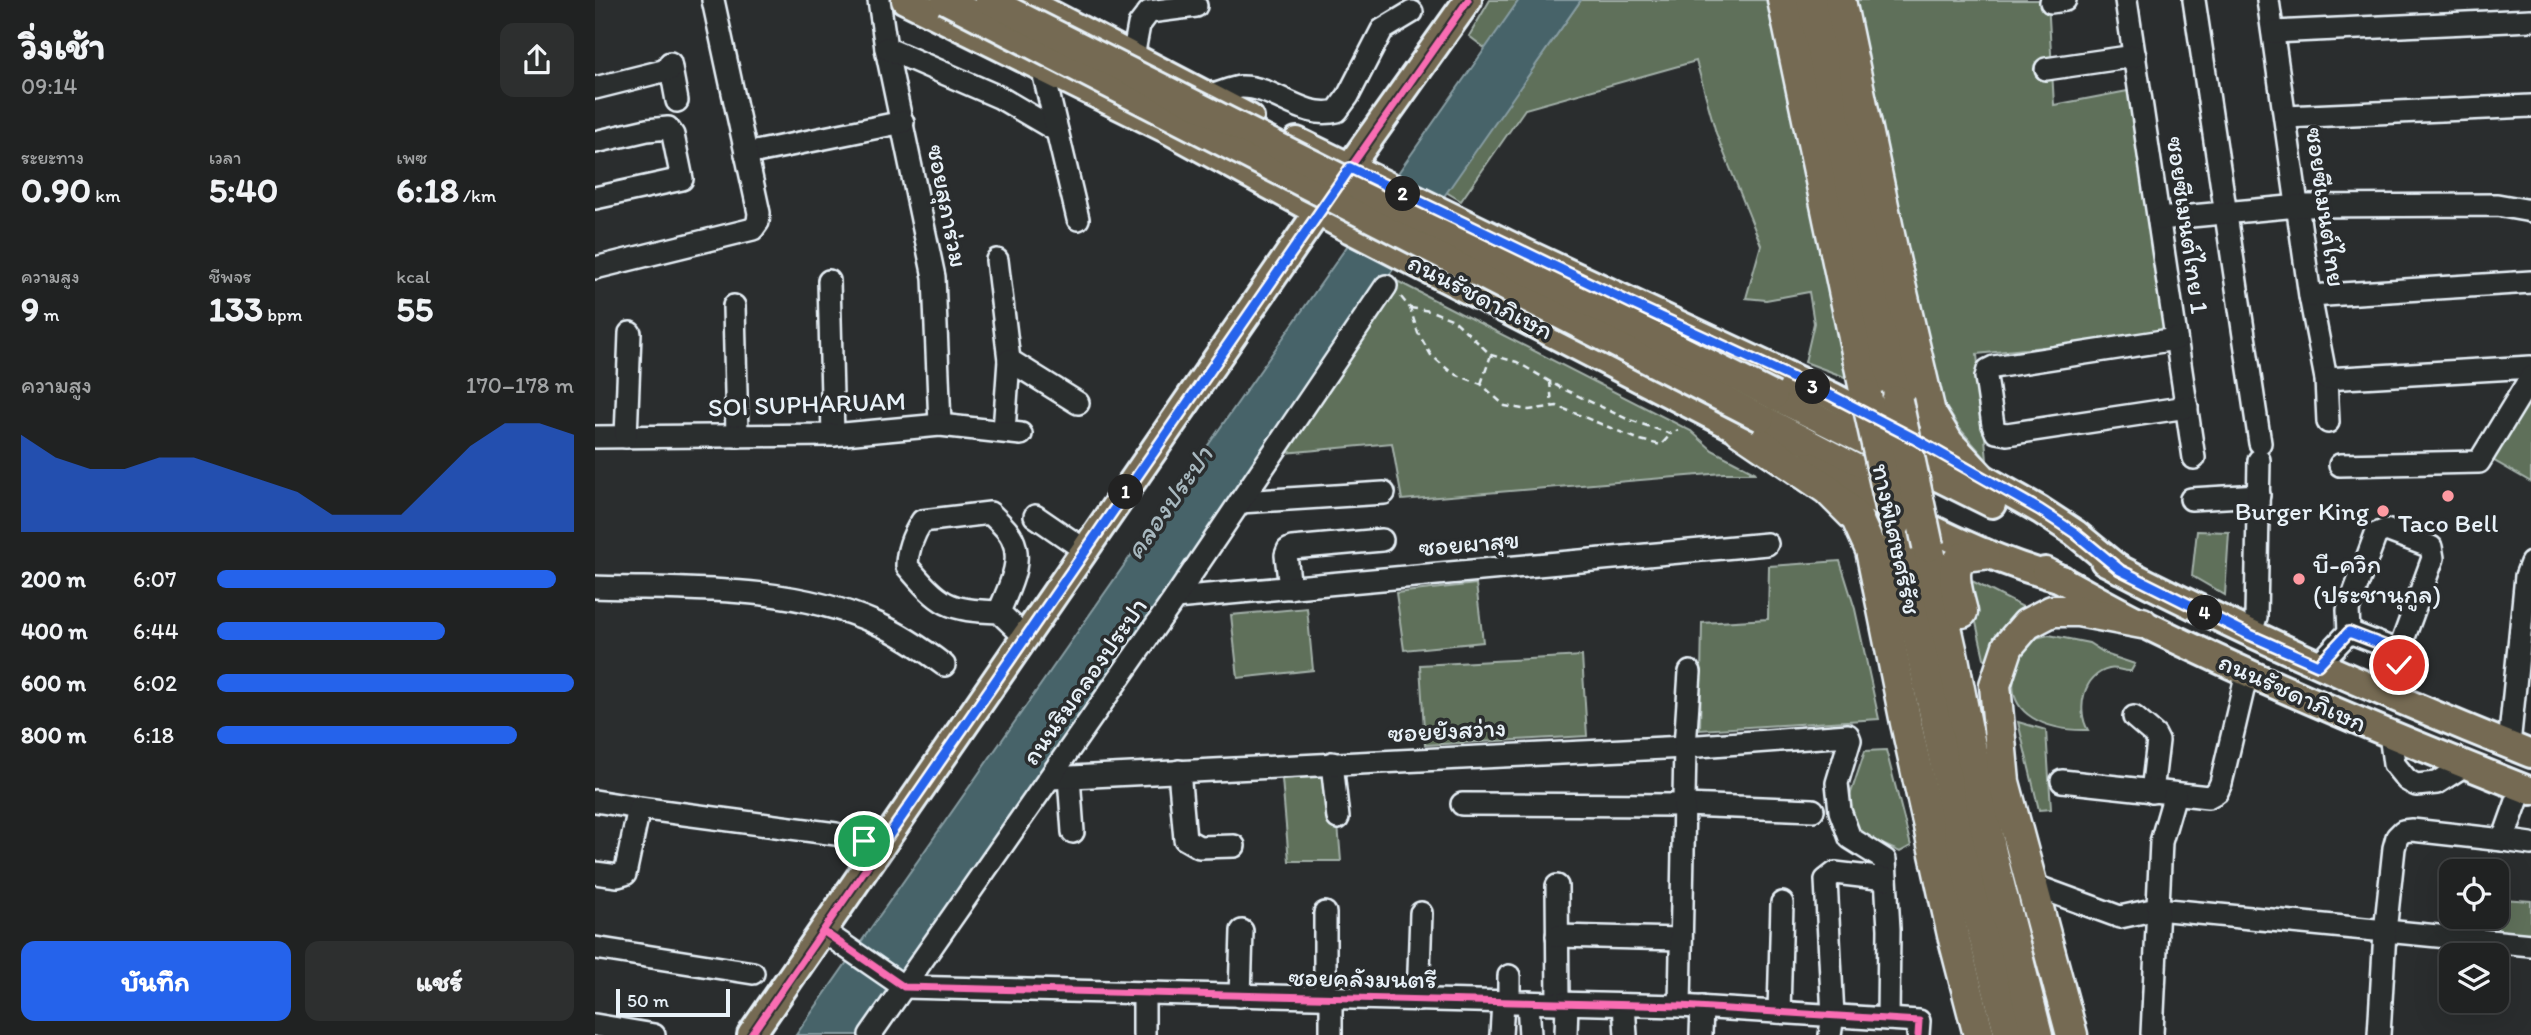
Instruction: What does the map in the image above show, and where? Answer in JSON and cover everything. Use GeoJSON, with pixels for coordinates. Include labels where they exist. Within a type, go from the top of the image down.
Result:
{"type":"FeatureCollection","features":[{"type":"Feature","properties":{"kind":"highway","name":"ทางพิเศษศรีรัช"},"geometry":{"type":"LineString","coordinates":[[1783,0],[1969,877],[2010,1035]]}},
{"type":"Feature","properties":{"kind":"highway","name":"ทางพิเศษศรีรัช"},"geometry":{"type":"LineString","coordinates":[[1812,0],[1953,658],[1991,853],[2037,1035]]}},
{"type":"Feature","properties":{"kind":"highway"},"geometry":{"type":"LineString","coordinates":[[1840,0],[1895,263],[1930,413],[1948,443],[1980,477]]}},
{"type":"Feature","properties":{"kind":"highway"},"geometry":{"type":"LineString","coordinates":[[1759,414],[1857,519],[1871,550],[1953,935],[1979,1035]]}},
{"type":"Feature","properties":{"kind":"highway"},"geometry":{"type":"LineString","coordinates":[[1984,554],[1960,559],[1955,574],[1976,692],[1993,754],[2004,782],[2072,1035]]}},
{"type":"Feature","properties":{"kind":"highway"},"geometry":{"type":"LineString","coordinates":[[2004,782],[1996,685],[2008,646],[2027,624],[2052,611],[2078,611],[2141,623]]}},
{"type":"Feature","properties":{"kind":"main road","name":"ถนนรัชดาภิเษก"},"geometry":{"type":"LineString","coordinates":[[905,0],[1109,100],[1350,230],[1505,308],[1759,414],[1925,469],[2250,635],[2520,750]]}},
{"type":"Feature","properties":{"kind":"main road","name":"ถนนรัชดาภิเษก"},"geometry":{"type":"LineString","coordinates":[[945,0],[1759,414],[1984,554],[2021,569],[2061,579]]}},
{"type":"Feature","properties":{"kind":"main road","name":"ถนนรัชดาภิเษก"},"geometry":{"type":"LineString","coordinates":[[988,0],[1759,414],[2141,623],[2247,673],[2526,789]]}},
{"type":"Feature","properties":{"kind":"main road"},"geometry":{"type":"LineString","coordinates":[[751,1035],[832,937],[878,851],[1468,0]]}},
{"type":"Feature","properties":{"kind":"main road","name":"ถนนรัชดาภิเษก"},"geometry":{"type":"LineString","coordinates":[[1029,1],[1350,168],[1524,253],[1832,396],[1915,439],[2040,510],[2075,533],[2120,570]]}},
{"type":"Feature","properties":{"kind":"main road"},"geometry":{"type":"LineString","coordinates":[[1109,100],[1130,105],[1139,99],[1145,88],[1145,74],[1134,57]]}},
{"type":"Feature","properties":{"kind":"main road"},"geometry":{"type":"LineString","coordinates":[[1505,308],[1494,294],[1487,275],[1492,264],[1501,257],[1524,253]]}},
{"type":"Feature","properties":{"kind":"street"},"geometry":{"type":"LineString","coordinates":[[595,268],[753,229],[758,222],[759,213],[713,0]]}},
{"type":"Feature","properties":{"kind":"street","name":"ซอยสุภาร่วม"},"geometry":{"type":"LineString","coordinates":[[879,0],[886,48],[934,277],[940,425]]}},
{"type":"Feature","properties":{"kind":"street","name":"ซอยซีเมนต์ไทย 1"},"geometry":{"type":"LineString","coordinates":[[2126,0],[2194,458]]}},
{"type":"Feature","properties":{"kind":"street"},"geometry":{"type":"LineString","coordinates":[[2194,0],[2260,452],[2256,617],[2250,635]]}},
{"type":"Feature","properties":{"kind":"street","name":"ซอยซีเมนต์ไทย"},"geometry":{"type":"LineString","coordinates":[[2268,0],[2310,296],[2326,379],[2328,422]]}},
{"type":"Feature","properties":{"kind":"street"},"geometry":{"type":"LineString","coordinates":[[1134,57],[1139,24],[1149,12],[1196,6]]}},
{"type":"Feature","properties":{"kind":"street"},"geometry":{"type":"LineString","coordinates":[[1209,96],[1241,88],[1262,91],[1317,113],[1336,111],[1348,96],[1382,30],[1412,12]]}},
{"type":"Feature","properties":{"kind":"street"},"geometry":{"type":"LineString","coordinates":[[2273,32],[2531,20]]}},
{"type":"Feature","properties":{"kind":"street"},"geometry":{"type":"LineString","coordinates":[[886,48],[999,97],[1057,131]]}},
{"type":"Feature","properties":{"kind":"street"},"geometry":{"type":"LineString","coordinates":[[2046,69],[2135,56]]}},
{"type":"Feature","properties":{"kind":"street"},"geometry":{"type":"LineString","coordinates":[[595,88],[670,66],[677,101]]}},
{"type":"Feature","properties":{"kind":"street"},"geometry":{"type":"LineString","coordinates":[[1042,67],[1077,219]]}},
{"type":"Feature","properties":{"kind":"street"},"geometry":{"type":"LineString","coordinates":[[2285,117],[2531,106]]}},
{"type":"Feature","properties":{"kind":"street"},"geometry":{"type":"LineString","coordinates":[[746,154],[903,122]]}},
{"type":"Feature","properties":{"kind":"street"},"geometry":{"type":"LineString","coordinates":[[595,142],[668,128],[673,135],[682,178],[595,198]]}},
{"type":"Feature","properties":{"kind":"street"},"geometry":{"type":"LineString","coordinates":[[2159,219],[2299,206],[2497,205],[2531,211]]}},
{"type":"Feature","properties":{"kind":"street"},"geometry":{"type":"LineString","coordinates":[[997,260],[1009,360],[1077,403]]}},
{"type":"Feature","properties":{"kind":"street"},"geometry":{"type":"LineString","coordinates":[[829,281],[833,435]]}},
{"type":"Feature","properties":{"kind":"street"},"geometry":{"type":"LineString","coordinates":[[2310,296],[2531,282]]}},
{"type":"Feature","properties":{"kind":"street","name":"ถนนริมคลองประปา"},"geometry":{"type":"LineString","coordinates":[[870,1035],[900,986],[1060,777],[1175,598],[1386,286]]}},
{"type":"Feature","properties":{"kind":"street"},"geometry":{"type":"LineString","coordinates":[[734,306],[737,436]]}},
{"type":"Feature","properties":{"kind":"street"},"geometry":{"type":"LineString","coordinates":[[626,437],[630,334]]}},
{"type":"Feature","properties":{"kind":"street"},"geometry":{"type":"LineString","coordinates":[[2176,339],[1994,367],[1988,370],[1986,377],[1993,425],[1996,432],[2007,435],[2187,407]]}},
{"type":"Feature","properties":{"kind":"street","name":"SOI SUPHARUAM"},"geometry":{"type":"LineString","coordinates":[[595,437],[833,435],[940,425],[1013,432],[1009,360]]}},
{"type":"Feature","properties":{"kind":"street"},"geometry":{"type":"LineString","coordinates":[[2326,379],[2531,367]]}},
{"type":"Feature","properties":{"kind":"street"},"geometry":{"type":"LineString","coordinates":[[2340,464],[2479,463],[2531,377]]}},
{"type":"Feature","properties":{"kind":"street"},"geometry":{"type":"LineString","coordinates":[[1240,502],[1384,494]]}},
{"type":"Feature","properties":{"kind":"street"},"geometry":{"type":"LineString","coordinates":[[2191,499],[2259,495]]}},
{"type":"Feature","properties":{"kind":"street"},"geometry":{"type":"LineString","coordinates":[[999,612],[1017,559],[1012,537],[991,513],[922,521],[907,553],[907,566],[924,586],[958,610],[999,612],[1026,638]]}},
{"type":"Feature","properties":{"kind":"street"},"geometry":{"type":"LineString","coordinates":[[1035,516],[1086,551]]}},
{"type":"Feature","properties":{"kind":"street"},"geometry":{"type":"LineString","coordinates":[[2318,665],[2349,632],[2348,610],[2376,534],[2386,530],[2431,547],[2433,558],[2399,651],[2398,691],[2402,701]]}},
{"type":"Feature","properties":{"kind":"street"},"geometry":{"type":"LineString","coordinates":[[1290,588],[1286,555],[1288,550],[1382,540]]}},
{"type":"Feature","properties":{"kind":"street","name":"ซอยผาสุข"},"geometry":{"type":"LineString","coordinates":[[1175,598],[1767,544]]}},
{"type":"Feature","properties":{"kind":"street"},"geometry":{"type":"LineString","coordinates":[[2520,750],[2526,576],[2531,563]]}},
{"type":"Feature","properties":{"kind":"street"},"geometry":{"type":"LineString","coordinates":[[595,587],[751,592],[809,601],[875,622],[910,640],[944,665]]}},
{"type":"Feature","properties":{"kind":"street"},"geometry":{"type":"LineString","coordinates":[[2349,632],[2399,651]]}},
{"type":"Feature","properties":{"kind":"street"},"geometry":{"type":"LineString","coordinates":[[1680,1006],[1685,747],[1690,672]]}},
{"type":"Feature","properties":{"kind":"street"},"geometry":{"type":"LineString","coordinates":[[2062,781],[2208,797],[2217,792],[2226,768],[2247,673]]}},
{"type":"Feature","properties":{"kind":"street"},"geometry":{"type":"LineString","coordinates":[[2134,717],[2155,735],[2158,741],[2152,792]]}},
{"type":"Feature","properties":{"kind":"street"},"geometry":{"type":"LineString","coordinates":[[2390,734],[2394,764],[2407,780],[2416,785],[2437,783],[2465,765]]}},
{"type":"Feature","properties":{"kind":"street","name":"ซอยยังสว่าง"},"geometry":{"type":"LineString","coordinates":[[1060,777],[1685,747],[1848,735],[1850,740],[1837,783],[1840,811],[1850,838],[1885,860],[1886,879]]}},
{"type":"Feature","properties":{"kind":"street"},"geometry":{"type":"LineString","coordinates":[[1332,763],[1338,818]]}},
{"type":"Feature","properties":{"kind":"street"},"geometry":{"type":"LineString","coordinates":[[1179,771],[1185,839],[1199,847],[1234,846]]}},
{"type":"Feature","properties":{"kind":"street"},"geometry":{"type":"LineString","coordinates":[[1060,777],[1073,832]]}},
{"type":"Feature","properties":{"kind":"street"},"geometry":{"type":"LineString","coordinates":[[2503,841],[2526,789]]}},
{"type":"Feature","properties":{"kind":"street"},"geometry":{"type":"LineString","coordinates":[[2150,1034],[2161,842],[2175,794]]}},
{"type":"Feature","properties":{"kind":"street"},"geometry":{"type":"LineString","coordinates":[[595,801],[836,834],[864,841],[878,851]]}},
{"type":"Feature","properties":{"kind":"street"},"geometry":{"type":"LineString","coordinates":[[1462,804],[1684,805],[1813,810]]}},
{"type":"Feature","properties":{"kind":"street"},"geometry":{"type":"LineString","coordinates":[[595,873],[618,876],[625,874],[639,808]]}},
{"type":"Feature","properties":{"kind":"street"},"geometry":{"type":"LineString","coordinates":[[2379,1035],[2385,932],[2393,848],[2397,837],[2403,831],[2412,830],[2531,844]]}},
{"type":"Feature","properties":{"kind":"street"},"geometry":{"type":"LineString","coordinates":[[1832,1025],[1826,880],[1835,873],[1886,879],[1889,929],[1888,1019]]}},
{"type":"Feature","properties":{"kind":"street"},"geometry":{"type":"LineString","coordinates":[[2030,884],[2120,917],[2157,909],[2531,945]]}},
{"type":"Feature","properties":{"kind":"street"},"geometry":{"type":"LineString","coordinates":[[1557,886],[1557,936],[1566,1035]]}},
{"type":"Feature","properties":{"kind":"street"},"geometry":{"type":"LineString","coordinates":[[1779,1012],[1782,903]]}},
{"type":"Feature","properties":{"kind":"street"},"geometry":{"type":"LineString","coordinates":[[1418,1000],[1421,912]]}},
{"type":"Feature","properties":{"kind":"street"},"geometry":{"type":"LineString","coordinates":[[1325,913],[1331,1035]]}},
{"type":"Feature","properties":{"kind":"street"},"geometry":{"type":"LineString","coordinates":[[1240,996],[1242,931]]}},
{"type":"Feature","properties":{"kind":"street"},"geometry":{"type":"LineString","coordinates":[[1557,936],[1681,939]]}},
{"type":"Feature","properties":{"kind":"street"},"geometry":{"type":"LineString","coordinates":[[832,937],[900,986]]}},
{"type":"Feature","properties":{"kind":"street"},"geometry":{"type":"LineString","coordinates":[[595,948],[753,973]]}},
{"type":"Feature","properties":{"kind":"street"},"geometry":{"type":"LineString","coordinates":[[1509,976],[1513,1002],[1530,1035]]}},
{"type":"Feature","properties":{"kind":"street","name":"ซอยคลังมนตรี"},"geometry":{"type":"LineString","coordinates":[[900,986],[1680,1006],[1779,1012],[1832,1025],[1888,1019],[1918,1028]]}},
{"type":"Feature","properties":{"kind":"street"},"geometry":{"type":"LineString","coordinates":[[1144,994],[1144,1035]]}},
{"type":"Feature","properties":{"kind":"street"},"geometry":{"type":"LineString","coordinates":[[1501,1035],[1513,1002]]}},
{"type":"Feature","properties":{"kind":"street"},"geometry":{"type":"LineString","coordinates":[[1624,1004],[1626,1035]]}},
{"type":"Feature","properties":{"kind":"street"},"geometry":{"type":"LineString","coordinates":[[1700,1035],[1702,1007]]}},
{"type":"Feature","properties":{"kind":"street"},"geometry":{"type":"LineString","coordinates":[[595,1025],[654,1035]]}},
{"type":"Feature","properties":{"kind":"path"},"geometry":{"type":"LineString","coordinates":[[1386,286],[1410,308],[1418,333],[1431,355],[1452,373],[1481,384],[1505,406],[1529,410],[1557,406],[1632,437],[1661,445],[1678,430]]}},
{"type":"Feature","properties":{"kind":"path"},"geometry":{"type":"LineString","coordinates":[[1410,308],[1431,311],[1454,320],[1491,355],[1517,362],[1549,381],[1627,419],[1671,434]]}},
{"type":"Feature","properties":{"kind":"path"},"geometry":{"type":"LineString","coordinates":[[1481,384],[1491,355]]}},
{"type":"Feature","properties":{"kind":"path"},"geometry":{"type":"LineString","coordinates":[[1549,381],[1552,406]]}},
{"type":"Feature","properties":{"kind":"green space"},"geometry":{"type":"Polygon","coordinates":[[[1490,0],[1519,0],[1486,49],[1469,36],[1490,0]]]}},
{"type":"Feature","properties":{"kind":"green space"},"geometry":{"type":"Polygon","coordinates":[[[1581,0],[2048,0],[2054,105],[2133,90],[2167,334],[1977,354],[1987,460],[1960,429],[1941,399],[1850,379],[1805,362],[1814,323],[1809,292],[1766,300],[1746,298],[1761,245],[1716,133],[1696,61],[1525,109],[1461,201],[1446,192],[1581,0]]]}},
{"type":"Feature","properties":{"kind":"green space"},"geometry":{"type":"Polygon","coordinates":[[[1397,281],[1691,431],[1712,450],[1756,473],[1723,473],[1402,500],[1392,443],[1284,453],[1397,281]]]}},
{"type":"Feature","properties":{"kind":"green space"},"geometry":{"type":"Polygon","coordinates":[[[2531,383],[2531,482],[2491,459],[2531,383]]]}},
{"type":"Feature","properties":{"kind":"green space"},"geometry":{"type":"Polygon","coordinates":[[[2197,531],[2229,532],[2225,595],[2192,576],[2197,531]]]}},
{"type":"Feature","properties":{"kind":"green space"},"geometry":{"type":"Polygon","coordinates":[[[1840,561],[1855,609],[1879,719],[1700,730],[1702,623],[1768,619],[1769,566],[1840,561]]]}},
{"type":"Feature","properties":{"kind":"green space"},"geometry":{"type":"Polygon","coordinates":[[[1972,581],[2031,611],[1988,661],[1984,658],[1968,587],[1972,581]]]}},
{"type":"Feature","properties":{"kind":"green space"},"geometry":{"type":"Polygon","coordinates":[[[1476,584],[1483,642],[1404,650],[1396,593],[1476,584]]]}},
{"type":"Feature","properties":{"kind":"green space"},"geometry":{"type":"Polygon","coordinates":[[[1307,608],[1313,670],[1238,678],[1231,615],[1307,608]]]}},
{"type":"Feature","properties":{"kind":"green space"},"geometry":{"type":"Polygon","coordinates":[[[2049,635],[2089,643],[2108,655],[2135,664],[2131,671],[2112,669],[2093,678],[2084,694],[2083,703],[2084,722],[2088,730],[2045,724],[2032,718],[2022,709],[2016,698],[2013,685],[2022,653],[2031,639],[2049,635]]]}},
{"type":"Feature","properties":{"kind":"green space"},"geometry":{"type":"Polygon","coordinates":[[[1582,656],[1587,736],[1425,745],[1420,665],[1582,656]]]}},
{"type":"Feature","properties":{"kind":"green space"},"geometry":{"type":"Polygon","coordinates":[[[2018,722],[2046,730],[2051,809],[2039,810],[2018,722]]]}},
{"type":"Feature","properties":{"kind":"green space"},"geometry":{"type":"Polygon","coordinates":[[[1886,750],[1911,846],[1900,852],[1860,834],[1849,799],[1865,751],[1886,750]]]}},
{"type":"Feature","properties":{"kind":"green space"},"geometry":{"type":"Polygon","coordinates":[[[1334,775],[1341,861],[1289,861],[1282,779],[1334,775]]]}},
{"type":"Feature","properties":{"kind":"green space"},"geometry":{"type":"Polygon","coordinates":[[[2509,899],[2531,901],[2531,937],[2497,932],[2497,929],[2509,929],[2509,899]]]}},
{"type":"Feature","properties":{"kind":"water"},"geometry":{"type":"Polygon","coordinates":[[[1519,0],[1581,0],[859,1035],[796,1035],[1519,0]]]}},
{"type":"Feature","properties":{"kind":"cycle path"},"geometry":{"type":"LineString","coordinates":[[1350,168],[1468,0]]}},
{"type":"Feature","properties":{"kind":"cycle path"},"geometry":{"type":"LineString","coordinates":[[751,1035],[1319,212]]}},
{"type":"Feature","properties":{"kind":"cycle path"},"geometry":{"type":"LineString","coordinates":[[823,931],[904,987],[1680,1006],[1919,1021],[1918,1035]]}},
{"type":"Feature","properties":{"kind":"place","name":"Taco Bell"},"geometry":{"type":"Point","coordinates":[2448,496]}},
{"type":"Feature","properties":{"kind":"place","name":"Burger King"},"geometry":{"type":"Point","coordinates":[2383,511]}},
{"type":"Feature","properties":{"kind":"place","name":"บี-ควิก (ประชานุกูล)"},"geometry":{"type":"Point","coordinates":[2299,579]}},
{"type":"Feature","properties":{"kind":"route"},"geometry":{"type":"LineString","coordinates":[[864,841],[878,851],[1350,168],[1875,418],[2040,510],[2075,533],[2120,570],[2250,635],[2318,665],[2349,632],[2399,651],[2399,665]]}},
{"type":"Feature","properties":{"kind":"water label","name":"คลองประปา"},"geometry":{"type":"Point","coordinates":[1168,502]}}]}
